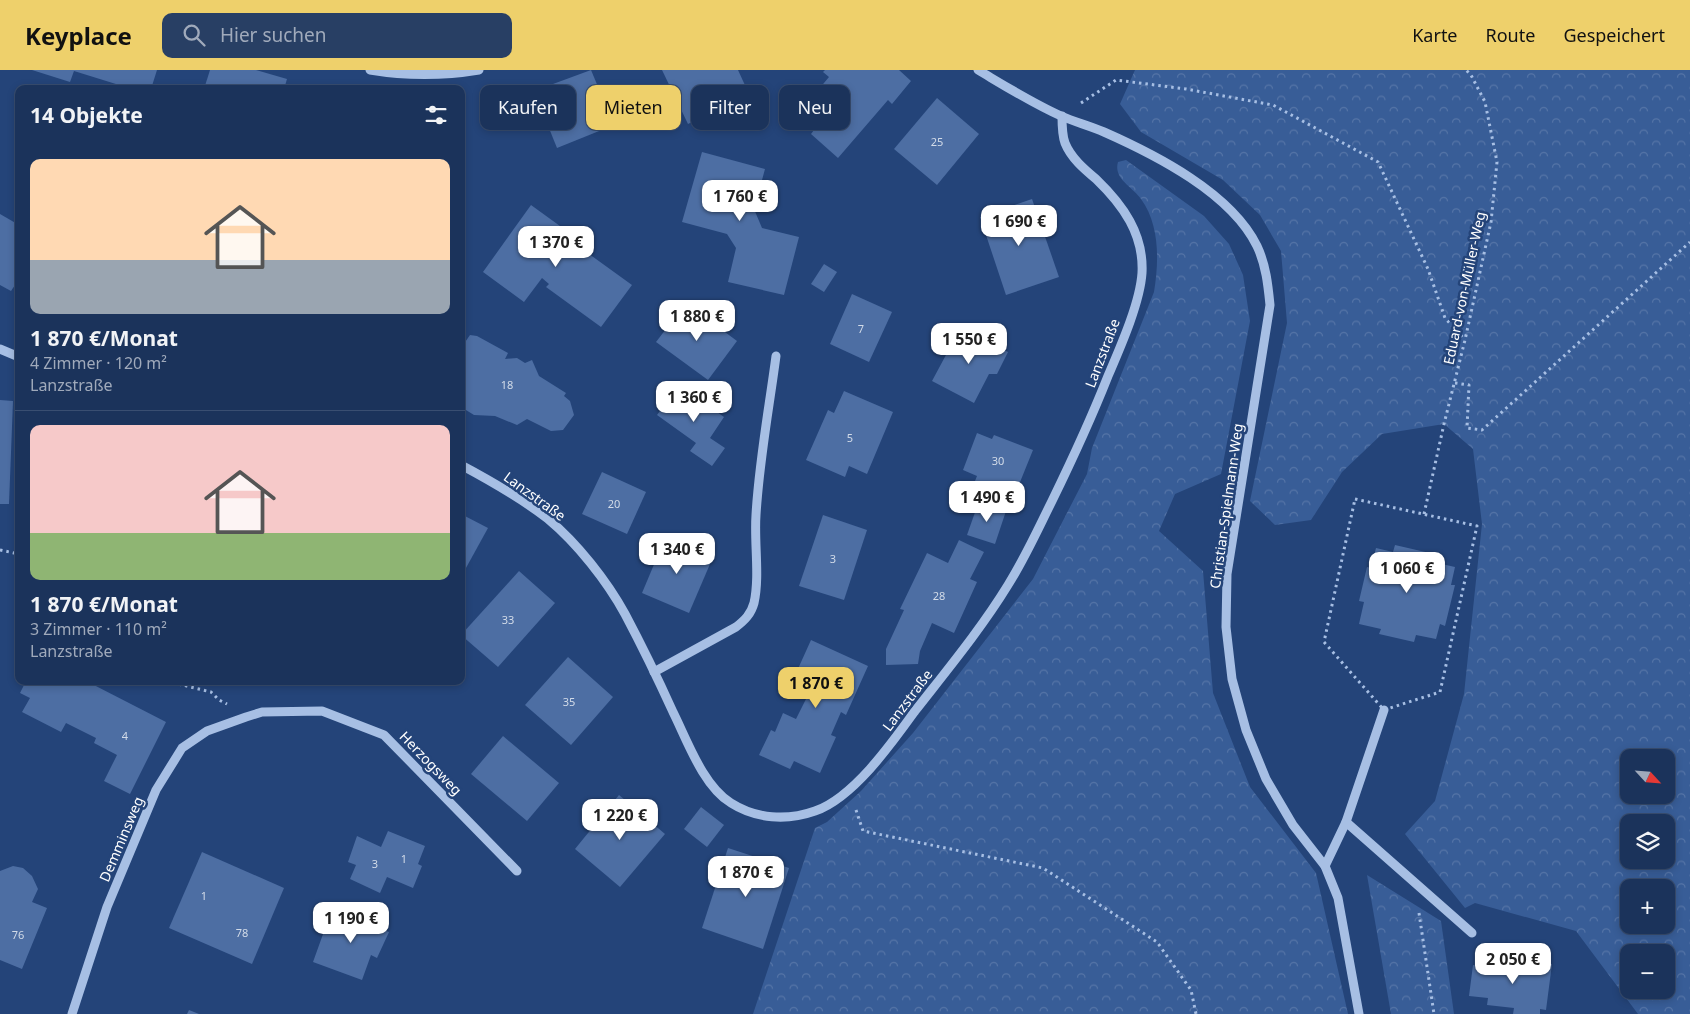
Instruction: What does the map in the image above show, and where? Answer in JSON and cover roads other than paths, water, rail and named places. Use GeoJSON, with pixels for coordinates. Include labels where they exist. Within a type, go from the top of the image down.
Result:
{"type":"FeatureCollection","features":[{"type":"Feature","properties":{"kind":"street"},"geometry":{"type":"LineString","coordinates":[[370,70],[402,74],[461,73],[479,70]]}},
{"type":"Feature","properties":{"kind":"street","name":"Christian-Spielmann-Weg"},"geometry":{"type":"LineString","coordinates":[[978,70],[1062,116],[1111,135],[1194,180],[1226,204],[1242,221],[1257,247],[1267,275],[1270,305],[1227,574],[1226,627],[1232,679],[1246,730],[1266,779],[1293,825],[1325,866],[1338,898],[1359,1014]]}},
{"type":"Feature","properties":{"kind":"street","name":"Lanzstraße"},"geometry":{"type":"LineString","coordinates":[[465,467],[514,495],[550,521],[576,547],[600,576],[623,611],[704,774],[728,801],[757,815],[784,818],[817,811],[848,791],[892,742],[968,643],[1007,586],[1029,549],[1084,435],[1122,342],[1142,274],[1140,245],[1130,218],[1112,195],[1074,158],[1066,145],[1063,135],[1062,116]]}},
{"type":"Feature","properties":{"kind":"street"},"geometry":{"type":"LineString","coordinates":[[0,349],[15,355]]}},
{"type":"Feature","properties":{"kind":"street"},"geometry":{"type":"LineString","coordinates":[[654,672],[736,627],[752,611],[756,583],[758,489],[776,356]]}},
{"type":"Feature","properties":{"kind":"street"},"geometry":{"type":"LineString","coordinates":[[1325,866],[1346,822],[1384,710]]}},
{"type":"Feature","properties":{"kind":"street","name":"Herzogsweg"},"geometry":{"type":"LineString","coordinates":[[246,717],[262,712],[322,712],[384,734],[517,871]]}},
{"type":"Feature","properties":{"kind":"street","name":"Demminsweg"},"geometry":{"type":"LineString","coordinates":[[72,1014],[107,907],[156,790],[182,748],[207,731],[246,717]]}},
{"type":"Feature","properties":{"kind":"street"},"geometry":{"type":"LineString","coordinates":[[1346,822],[1472,934]]}}]}
